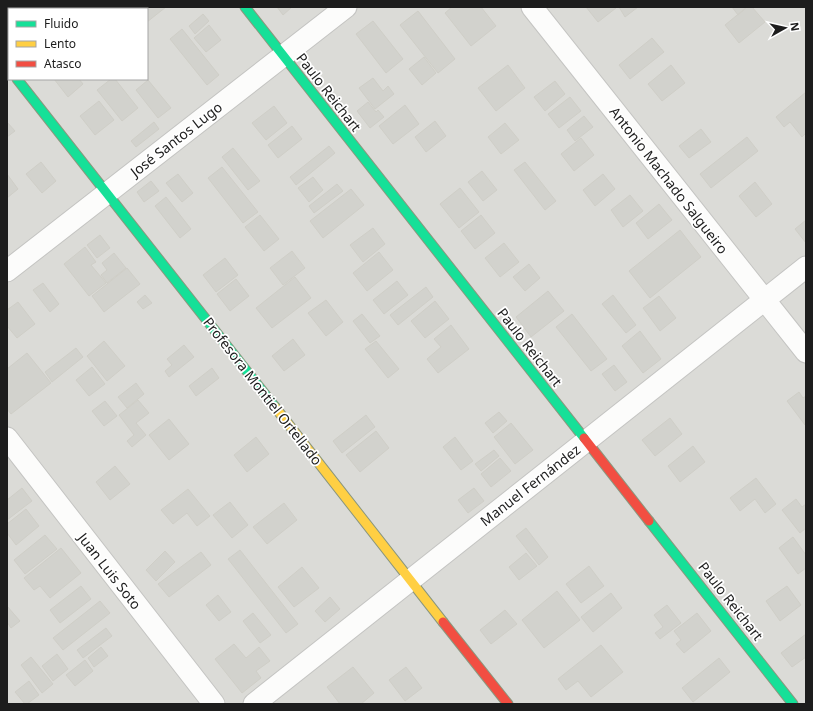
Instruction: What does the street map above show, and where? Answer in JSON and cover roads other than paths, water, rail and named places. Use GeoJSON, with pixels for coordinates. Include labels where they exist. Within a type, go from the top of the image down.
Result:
{"type":"FeatureCollection","features":[{"type":"Feature","properties":{"kind":"street","name":"Paulo Reichart"},"geometry":{"type":"LineString","coordinates":[[245,7],[793,704]]}},
{"type":"Feature","properties":{"kind":"street","name":"José Santos Lugo"},"geometry":{"type":"LineString","coordinates":[[7,271],[346,7]]}},
{"type":"Feature","properties":{"kind":"street","name":"Antonio Machado Salgueiro"},"geometry":{"type":"LineString","coordinates":[[532,7],[806,352]]}},
{"type":"Feature","properties":{"kind":"street","name":"Profesora Montiel Ortellado"},"geometry":{"type":"LineString","coordinates":[[18,80],[508,704]]}},
{"type":"Feature","properties":{"kind":"street","name":"Manuel Fernández"},"geometry":{"type":"LineString","coordinates":[[254,704],[806,267]]}},
{"type":"Feature","properties":{"kind":"street","name":"Juan Luis Soto"},"geometry":{"type":"LineString","coordinates":[[7,438],[214,704]]}}]}
